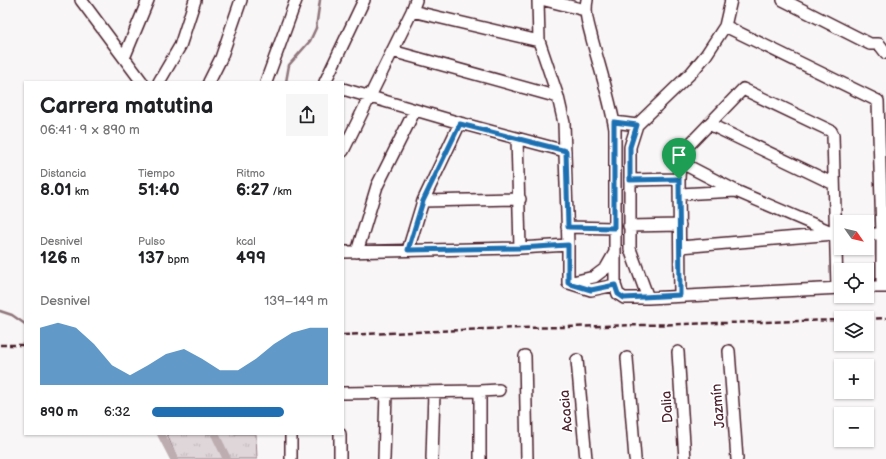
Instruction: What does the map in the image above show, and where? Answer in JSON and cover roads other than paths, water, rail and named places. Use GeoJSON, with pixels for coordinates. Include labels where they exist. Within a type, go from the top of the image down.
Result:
{"type":"FeatureCollection","features":[{"type":"Feature","properties":{"kind":"street"},"geometry":{"type":"LineString","coordinates":[[124,58],[148,0]]}},
{"type":"Feature","properties":{"kind":"street"},"geometry":{"type":"LineString","coordinates":[[160,81],[180,46],[195,0]]}},
{"type":"Feature","properties":{"kind":"street"},"geometry":{"type":"LineString","coordinates":[[210,81],[221,58],[241,0]]}},
{"type":"Feature","properties":{"kind":"street"},"geometry":{"type":"LineString","coordinates":[[266,81],[296,0]]}},
{"type":"Feature","properties":{"kind":"street"},"geometry":{"type":"LineString","coordinates":[[325,81],[364,0]]}},
{"type":"Feature","properties":{"kind":"street"},"geometry":{"type":"LineString","coordinates":[[538,0],[539,41],[558,97],[564,123],[568,227],[568,283]]}},
{"type":"Feature","properties":{"kind":"street"},"geometry":{"type":"LineString","coordinates":[[545,0],[586,5],[597,60],[614,122],[614,254],[615,285],[618,294],[624,298],[648,298],[680,295],[834,288]]}},
{"type":"Feature","properties":{"kind":"street"},"geometry":{"type":"LineString","coordinates":[[648,298],[630,249],[630,147],[637,125],[656,105],[692,72],[706,55],[725,26],[731,0]]}},
{"type":"Feature","properties":{"kind":"street"},"geometry":{"type":"LineString","coordinates":[[784,0],[870,44],[882,41],[886,54]]}},
{"type":"Feature","properties":{"kind":"street"},"geometry":{"type":"LineString","coordinates":[[87,3],[141,81]]}},
{"type":"Feature","properties":{"kind":"street"},"geometry":{"type":"LineString","coordinates":[[344,149],[414,5],[539,41]]}},
{"type":"Feature","properties":{"kind":"street"},"geometry":{"type":"LineString","coordinates":[[725,26],[882,98],[884,287]]}},
{"type":"Feature","properties":{"kind":"street"},"geometry":{"type":"LineString","coordinates":[[392,51],[558,97]]}},
{"type":"Feature","properties":{"kind":"street"},"geometry":{"type":"LineString","coordinates":[[344,89],[460,124],[566,151]]}},
{"type":"Feature","properties":{"kind":"street"},"geometry":{"type":"LineString","coordinates":[[680,295],[680,162],[686,147],[743,89],[831,131],[833,135],[836,215]]}},
{"type":"Feature","properties":{"kind":"street"},"geometry":{"type":"LineString","coordinates":[[357,252],[377,186],[416,110]]}},
{"type":"Feature","properties":{"kind":"street"},"geometry":{"type":"LineString","coordinates":[[614,122],[637,125]]}},
{"type":"Feature","properties":{"kind":"street"},"geometry":{"type":"LineString","coordinates":[[408,250],[423,201],[460,124]]}},
{"type":"Feature","properties":{"kind":"street"},"geometry":{"type":"LineString","coordinates":[[709,124],[834,184]]}},
{"type":"Feature","properties":{"kind":"street"},"geometry":{"type":"LineString","coordinates":[[518,138],[520,248]]}},
{"type":"Feature","properties":{"kind":"street"},"geometry":{"type":"LineString","coordinates":[[680,162],[736,191],[834,232]]}},
{"type":"Feature","properties":{"kind":"street"},"geometry":{"type":"LineString","coordinates":[[630,180],[679,179]]}},
{"type":"Feature","properties":{"kind":"street"},"geometry":{"type":"LineString","coordinates":[[680,194],[736,191]]}},
{"type":"Feature","properties":{"kind":"street"},"geometry":{"type":"LineString","coordinates":[[423,201],[520,199]]}},
{"type":"Feature","properties":{"kind":"street"},"geometry":{"type":"LineString","coordinates":[[629,226],[680,225]]}},
{"type":"Feature","properties":{"kind":"street"},"geometry":{"type":"LineString","coordinates":[[568,227],[614,228]]}},
{"type":"Feature","properties":{"kind":"street"},"geometry":{"type":"LineString","coordinates":[[680,247],[834,234]]}},
{"type":"Feature","properties":{"kind":"street"},"geometry":{"type":"LineString","coordinates":[[344,252],[520,248],[568,245]]}},
{"type":"Feature","properties":{"kind":"street"},"geometry":{"type":"LineString","coordinates":[[568,283],[594,277],[606,268],[614,254]]}},
{"type":"Feature","properties":{"kind":"street"},"geometry":{"type":"LineString","coordinates":[[568,283],[591,290],[615,285]]}},
{"type":"Feature","properties":{"kind":"street","name":"Jazmín"},"geometry":{"type":"LineString","coordinates":[[729,351],[737,459]]}},
{"type":"Feature","properties":{"kind":"street","name":"Dalia"},"geometry":{"type":"LineString","coordinates":[[678,352],[685,459]]}},
{"type":"Feature","properties":{"kind":"street"},"geometry":{"type":"LineString","coordinates":[[525,356],[527,459]]}},
{"type":"Feature","properties":{"kind":"street"},"geometry":{"type":"LineString","coordinates":[[628,358],[635,459]]}},
{"type":"Feature","properties":{"kind":"street","name":"Acacia"},"geometry":{"type":"LineString","coordinates":[[577,360],[586,459]]}},
{"type":"Feature","properties":{"kind":"street"},"geometry":{"type":"LineString","coordinates":[[344,393],[499,390]]}},
{"type":"Feature","properties":{"kind":"street"},"geometry":{"type":"LineString","coordinates":[[480,391],[480,459]]}},
{"type":"Feature","properties":{"kind":"street"},"geometry":{"type":"LineString","coordinates":[[432,459],[434,392]]}},
{"type":"Feature","properties":{"kind":"street"},"geometry":{"type":"LineString","coordinates":[[384,459],[386,393]]}},
{"type":"Feature","properties":{"kind":"street"},"geometry":{"type":"LineString","coordinates":[[290,459],[291,435]]}},
{"type":"Feature","properties":{"kind":"street"},"geometry":{"type":"LineString","coordinates":[[340,435],[340,459]]}},
{"type":"Feature","properties":{"kind":"waterway"},"geometry":{"type":"LineString","coordinates":[[286,81],[289,65],[310,41],[316,28],[320,0]]}},
{"type":"Feature","properties":{"kind":"waterway"},"geometry":{"type":"LineString","coordinates":[[0,311],[12,315],[24,323]]}},
{"type":"Feature","properties":{"kind":"waterway"},"geometry":{"type":"LineString","coordinates":[[162,435],[174,459]]}},
{"type":"Feature","properties":{"kind":"waterway"},"geometry":{"type":"LineString","coordinates":[[215,435],[227,459]]}},
{"type":"Feature","properties":{"kind":"railway"},"geometry":{"type":"LineString","coordinates":[[874,319],[886,318]]}},
{"type":"Feature","properties":{"kind":"railway"},"geometry":{"type":"LineString","coordinates":[[344,335],[484,329],[834,320]]}},
{"type":"Feature","properties":{"kind":"railway"},"geometry":{"type":"LineString","coordinates":[[0,345],[24,345]]}}]}
